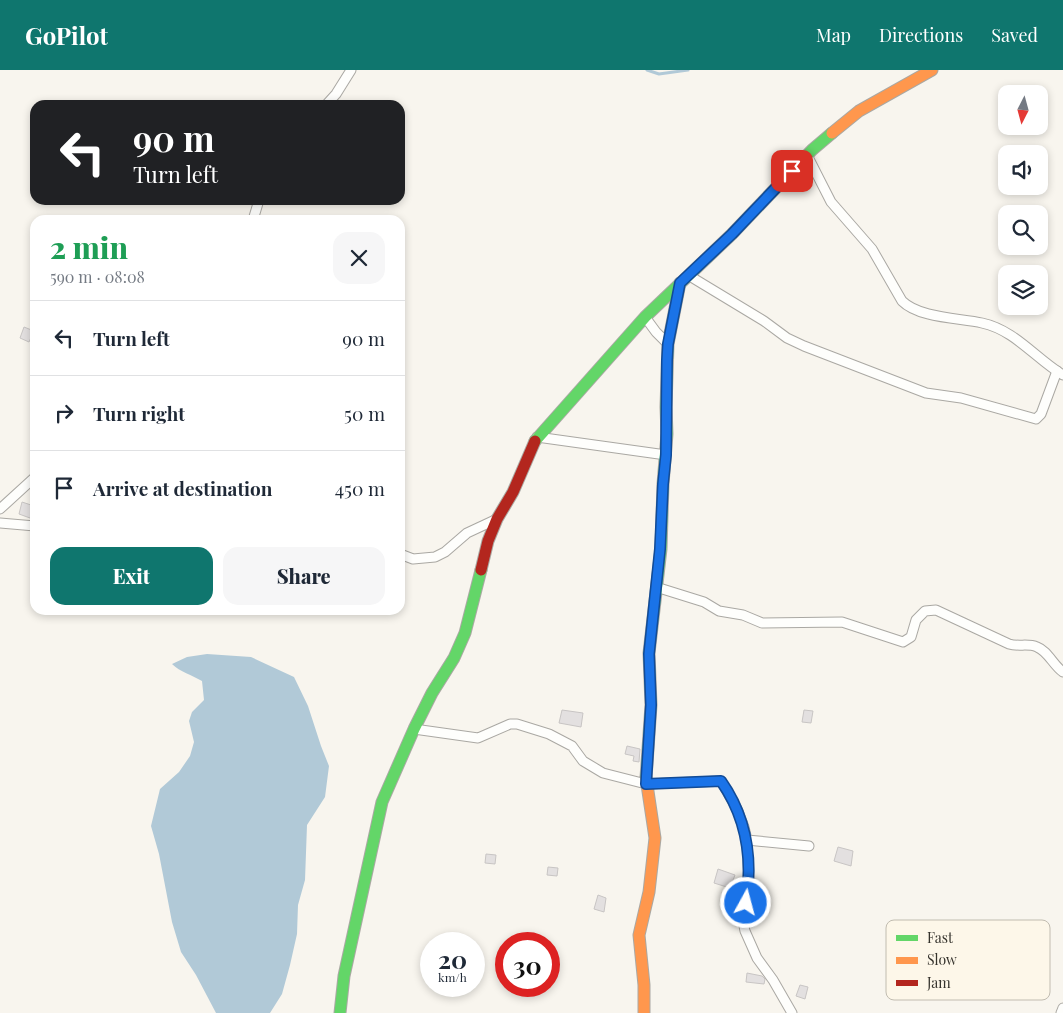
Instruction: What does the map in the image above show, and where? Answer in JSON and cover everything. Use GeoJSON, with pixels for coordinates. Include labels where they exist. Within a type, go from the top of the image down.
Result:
{"type":"FeatureCollection","features":[{"type":"Feature","properties":{"kind":"street"},"geometry":{"type":"LineString","coordinates":[[331,100],[351,70]]}},
{"type":"Feature","properties":{"kind":"street"},"geometry":{"type":"LineString","coordinates":[[340,1013],[344,976],[382,802],[414,729],[432,693],[454,658],[465,633],[484,555],[497,519],[513,492],[537,436],[645,317],[732,234],[812,150],[859,111],[932,70]]}},
{"type":"Feature","properties":{"kind":"street"},"geometry":{"type":"LineString","coordinates":[[684,279],[764,321],[787,338],[926,393],[961,398],[1036,420],[1041,414],[1060,373],[1024,344],[1002,330],[984,324],[927,313],[907,306],[902,301],[872,249],[832,202],[807,155]]}},
{"type":"Feature","properties":{"kind":"street"},"geometry":{"type":"LineString","coordinates":[[644,1013],[640,936],[649,892],[655,838],[646,784],[651,705],[649,654],[660,549],[666,455],[668,344],[684,279]]}},
{"type":"Feature","properties":{"kind":"street"},"geometry":{"type":"LineString","coordinates":[[645,317],[668,344]]}},
{"type":"Feature","properties":{"kind":"street"},"geometry":{"type":"LineString","coordinates":[[537,436],[666,455]]}},
{"type":"Feature","properties":{"kind":"street"},"geometry":{"type":"LineString","coordinates":[[0,509],[30,482]]}},
{"type":"Feature","properties":{"kind":"street"},"geometry":{"type":"LineString","coordinates":[[405,556],[413,559],[435,558],[467,533],[497,519]]}},
{"type":"Feature","properties":{"kind":"street"},"geometry":{"type":"LineString","coordinates":[[0,523],[30,526]]}},
{"type":"Feature","properties":{"kind":"street"},"geometry":{"type":"LineString","coordinates":[[656,587],[704,602],[719,611],[744,615],[762,622],[842,622],[903,642],[911,637],[916,620],[925,611],[936,610],[1009,644],[1037,647],[1044,651],[1063,672]]}},
{"type":"Feature","properties":{"kind":"street"},"geometry":{"type":"LineString","coordinates":[[414,729],[478,738],[510,724],[524,726],[549,734],[572,746],[597,771],[646,784],[721,781],[737,809],[747,840],[749,886],[743,921],[745,932],[757,958],[773,980],[792,1013]]}},
{"type":"Feature","properties":{"kind":"street"},"geometry":{"type":"LineString","coordinates":[[747,840],[809,846]]}},
{"type":"Feature","properties":{"kind":"street"},"geometry":{"type":"LineString","coordinates":[[1061,1013],[1063,1008]]}},
{"type":"Feature","properties":{"kind":"water"},"geometry":{"type":"Polygon","coordinates":[[[207,654],[251,657],[294,677],[308,706],[329,766],[325,797],[307,825],[305,880],[298,905],[297,934],[290,965],[282,994],[270,1013],[216,1013],[196,975],[181,952],[172,922],[159,854],[151,826],[160,789],[179,772],[190,756],[194,742],[189,721],[192,712],[204,700],[202,681],[172,664],[187,657],[207,654]]]}},
{"type":"Feature","properties":{"kind":"building"},"geometry":{"type":"Polygon","coordinates":[[[24,327],[30,329],[29,342],[20,338],[24,327]]]}},
{"type":"Feature","properties":{"kind":"building"},"geometry":{"type":"Polygon","coordinates":[[[22,502],[30,505],[30,518],[19,514],[22,502]]]}},
{"type":"Feature","properties":{"kind":"building"},"geometry":{"type":"Polygon","coordinates":[[[562,710],[583,713],[581,727],[559,723],[562,710]]]}},
{"type":"Feature","properties":{"kind":"building"},"geometry":{"type":"Polygon","coordinates":[[[804,710],[813,711],[811,723],[802,722],[804,710]]]}},
{"type":"Feature","properties":{"kind":"building"},"geometry":{"type":"Polygon","coordinates":[[[627,746],[640,749],[639,762],[633,761],[634,756],[625,754],[627,746]]]}},
{"type":"Feature","properties":{"kind":"building"},"geometry":{"type":"Polygon","coordinates":[[[838,847],[853,851],[851,866],[834,861],[838,847]]]}},
{"type":"Feature","properties":{"kind":"building"},"geometry":{"type":"Polygon","coordinates":[[[486,854],[496,855],[495,864],[485,863],[486,854]]]}},
{"type":"Feature","properties":{"kind":"building"},"geometry":{"type":"Polygon","coordinates":[[[548,867],[558,868],[557,876],[547,875],[548,867]]]}},
{"type":"Feature","properties":{"kind":"building"},"geometry":{"type":"Polygon","coordinates":[[[718,869],[735,875],[730,888],[714,883],[718,869]]]}},
{"type":"Feature","properties":{"kind":"building"},"geometry":{"type":"Polygon","coordinates":[[[598,895],[606,898],[604,912],[594,909],[598,895]]]}},
{"type":"Feature","properties":{"kind":"building"},"geometry":{"type":"Polygon","coordinates":[[[747,973],[762,976],[765,979],[764,984],[746,982],[747,973]]]}},
{"type":"Feature","properties":{"kind":"building"},"geometry":{"type":"Polygon","coordinates":[[[800,985],[808,987],[805,999],[796,996],[800,985]]]}},
{"type":"Feature","properties":{"kind":"waterway"},"geometry":{"type":"LineString","coordinates":[[647,70],[659,74],[688,70]]}},
{"type":"Feature","properties":{"kind":"traffic: fast"},"geometry":{"type":"LineString","coordinates":[[535,441],[645,317],[732,234],[812,150],[832,133]]}},
{"type":"Feature","properties":{"kind":"traffic: fast"},"geometry":{"type":"LineString","coordinates":[[646,778],[651,705],[649,653],[661,549],[667,434],[668,344],[680,283]]}},
{"type":"Feature","properties":{"kind":"traffic: fast"},"geometry":{"type":"LineString","coordinates":[[340,1013],[344,976],[382,802],[414,729],[432,693],[454,658],[465,633],[481,570]]}},
{"type":"Feature","properties":{"kind":"traffic: slow"},"geometry":{"type":"LineString","coordinates":[[832,133],[859,111],[932,70]]}},
{"type":"Feature","properties":{"kind":"traffic: slow"},"geometry":{"type":"LineString","coordinates":[[644,1013],[644,985],[639,935],[649,892],[655,838],[646,778]]}},
{"type":"Feature","properties":{"kind":"traffic: jam"},"geometry":{"type":"LineString","coordinates":[[481,570],[488,541],[497,519],[513,492],[535,441]]}},
{"type":"Feature","properties":{"kind":"route"},"geometry":{"type":"LineString","coordinates":[[746,903],[749,886],[747,840],[737,809],[721,781],[646,784],[651,705],[649,654],[660,549],[666,455],[668,344],[680,283],[732,234],[792,171]]}}]}
